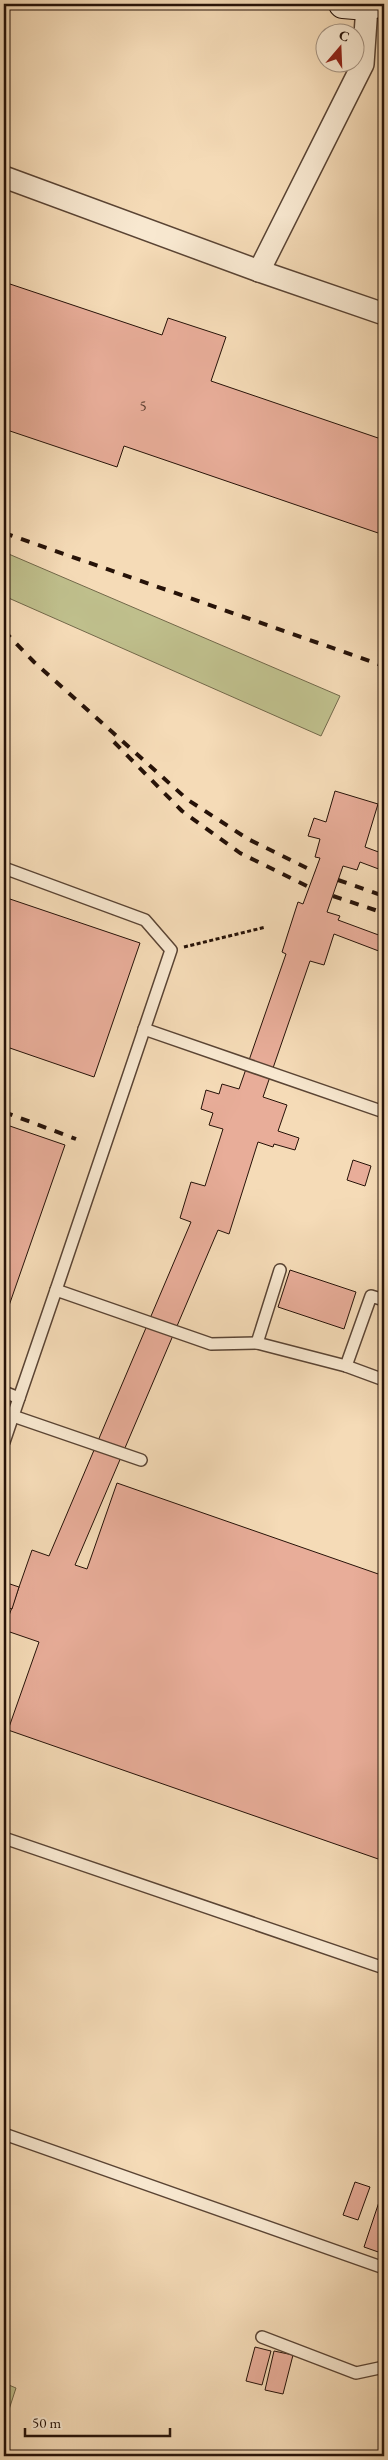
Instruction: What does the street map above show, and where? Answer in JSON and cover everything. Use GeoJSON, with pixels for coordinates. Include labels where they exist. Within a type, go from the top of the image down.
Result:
{"type":"FeatureCollection","features":[{"type":"Feature","properties":{"kind":"street"},"geometry":{"type":"LineString","coordinates":[[259,271],[363,64],[361,5]]}},
{"type":"Feature","properties":{"kind":"street"},"geometry":{"type":"LineString","coordinates":[[4,177],[259,271],[384,314]]}},
{"type":"Feature","properties":{"kind":"lane"},"geometry":{"type":"LineString","coordinates":[[4,868],[145,920],[171,950],[4,1442]]}},
{"type":"Feature","properties":{"kind":"lane"},"geometry":{"type":"LineString","coordinates":[[144,1029],[384,1112]]}},
{"type":"Feature","properties":{"kind":"lane"},"geometry":{"type":"LineString","coordinates":[[256,1343],[280,1270]]}},
{"type":"Feature","properties":{"kind":"lane"},"geometry":{"type":"LineString","coordinates":[[56,1290],[211,1344],[256,1343],[346,1366],[384,1380]]}},
{"type":"Feature","properties":{"kind":"lane"},"geometry":{"type":"LineString","coordinates":[[346,1366],[371,1296],[384,1300]]}},
{"type":"Feature","properties":{"kind":"lane"},"geometry":{"type":"LineString","coordinates":[[4,1392],[19,1398]]}},
{"type":"Feature","properties":{"kind":"lane"},"geometry":{"type":"LineString","coordinates":[[13,1416],[141,1460]]}},
{"type":"Feature","properties":{"kind":"lane"},"geometry":{"type":"LineString","coordinates":[[4,1838],[384,1968]]}},
{"type":"Feature","properties":{"kind":"lane"},"geometry":{"type":"LineString","coordinates":[[4,2134],[384,2268]]}},
{"type":"Feature","properties":{"kind":"lane"},"geometry":{"type":"LineString","coordinates":[[262,2337],[356,2373],[384,2367]]}},
{"type":"Feature","properties":{"kind":"path"},"geometry":{"type":"LineString","coordinates":[[171,950],[266,927]]}},
{"type":"Feature","properties":{"kind":"green space"},"geometry":{"type":"Polygon","coordinates":[[[4,552],[340,696],[321,736],[4,596],[4,552]]]}},
{"type":"Feature","properties":{"kind":"green space"},"geometry":{"type":"Polygon","coordinates":[[[4,2383],[16,2388],[4,2425],[4,2383]]]}},
{"type":"Feature","properties":{"kind":"building"},"geometry":{"type":"Polygon","coordinates":[[[4,282],[162,335],[168,318],[226,337],[211,381],[384,440],[384,535],[124,446],[117,467],[4,429],[4,282]]]}},
{"type":"Feature","properties":{"kind":"building"},"geometry":{"type":"Polygon","coordinates":[[[335,791],[378,804],[365,847],[384,854],[384,871],[360,862],[357,870],[343,866],[327,912],[340,916],[338,920],[384,937],[384,953],[334,934],[324,965],[310,961],[263,1097],[287,1105],[278,1131],[299,1138],[295,1150],[274,1144],[273,1147],[258,1142],[229,1234],[218,1230],[75,1565],[87,1569],[117,1483],[384,1576],[384,1861],[8,1730],[39,1642],[4,1630],[32,1550],[49,1556],[191,1222],[180,1218],[191,1182],[205,1186],[223,1129],[209,1125],[213,1113],[201,1109],[206,1090],[219,1094],[222,1084],[239,1089],[286,954],[282,952],[298,902],[303,904],[320,858],[315,857],[320,839],[308,836],[314,818],[326,822],[335,791]]]}},
{"type":"Feature","properties":{"kind":"building"},"geometry":{"type":"Polygon","coordinates":[[[4,897],[140,943],[94,1077],[4,1046],[4,897]]]}},
{"type":"Feature","properties":{"kind":"building"},"geometry":{"type":"Polygon","coordinates":[[[4,1124],[65,1145],[4,1320],[4,1124]]]}},
{"type":"Feature","properties":{"kind":"building"},"geometry":{"type":"Polygon","coordinates":[[[353,1160],[371,1166],[365,1186],[347,1180],[353,1160]]]}},
{"type":"Feature","properties":{"kind":"building"},"geometry":{"type":"Polygon","coordinates":[[[290,1270],[356,1292],[344,1329],[278,1307],[290,1270]]]}},
{"type":"Feature","properties":{"kind":"building"},"geometry":{"type":"Polygon","coordinates":[[[4,1582],[19,1587],[12,1609],[4,1606],[4,1582]]]}},
{"type":"Feature","properties":{"kind":"building"},"geometry":{"type":"Polygon","coordinates":[[[355,2182],[370,2187],[358,2220],[343,2215],[355,2182]]]}},
{"type":"Feature","properties":{"kind":"building"},"geometry":{"type":"Polygon","coordinates":[[[384,2187],[384,2254],[364,2247],[384,2187]]]}},
{"type":"Feature","properties":{"kind":"building"},"geometry":{"type":"Polygon","coordinates":[[[255,2347],[271,2351],[262,2385],[246,2381],[255,2347]]]}},
{"type":"Feature","properties":{"kind":"building"},"geometry":{"type":"Polygon","coordinates":[[[274,2351],[293,2355],[283,2394],[265,2390],[274,2351]]]}},
{"type":"Feature","properties":{"kind":"railway"},"geometry":{"type":"LineString","coordinates":[[4,533],[384,666]]}},
{"type":"Feature","properties":{"kind":"railway"},"geometry":{"type":"LineString","coordinates":[[4,631],[34,662],[188,800],[248,839],[315,872]]}},
{"type":"Feature","properties":{"kind":"railway"},"geometry":{"type":"LineString","coordinates":[[114,742],[182,811],[240,853],[309,887]]}},
{"type":"Feature","properties":{"kind":"railway"},"geometry":{"type":"LineString","coordinates":[[338,880],[384,896]]}},
{"type":"Feature","properties":{"kind":"railway"},"geometry":{"type":"LineString","coordinates":[[333,896],[384,913]]}},
{"type":"Feature","properties":{"kind":"railway"},"geometry":{"type":"LineString","coordinates":[[4,1112],[76,1139]]}}]}
